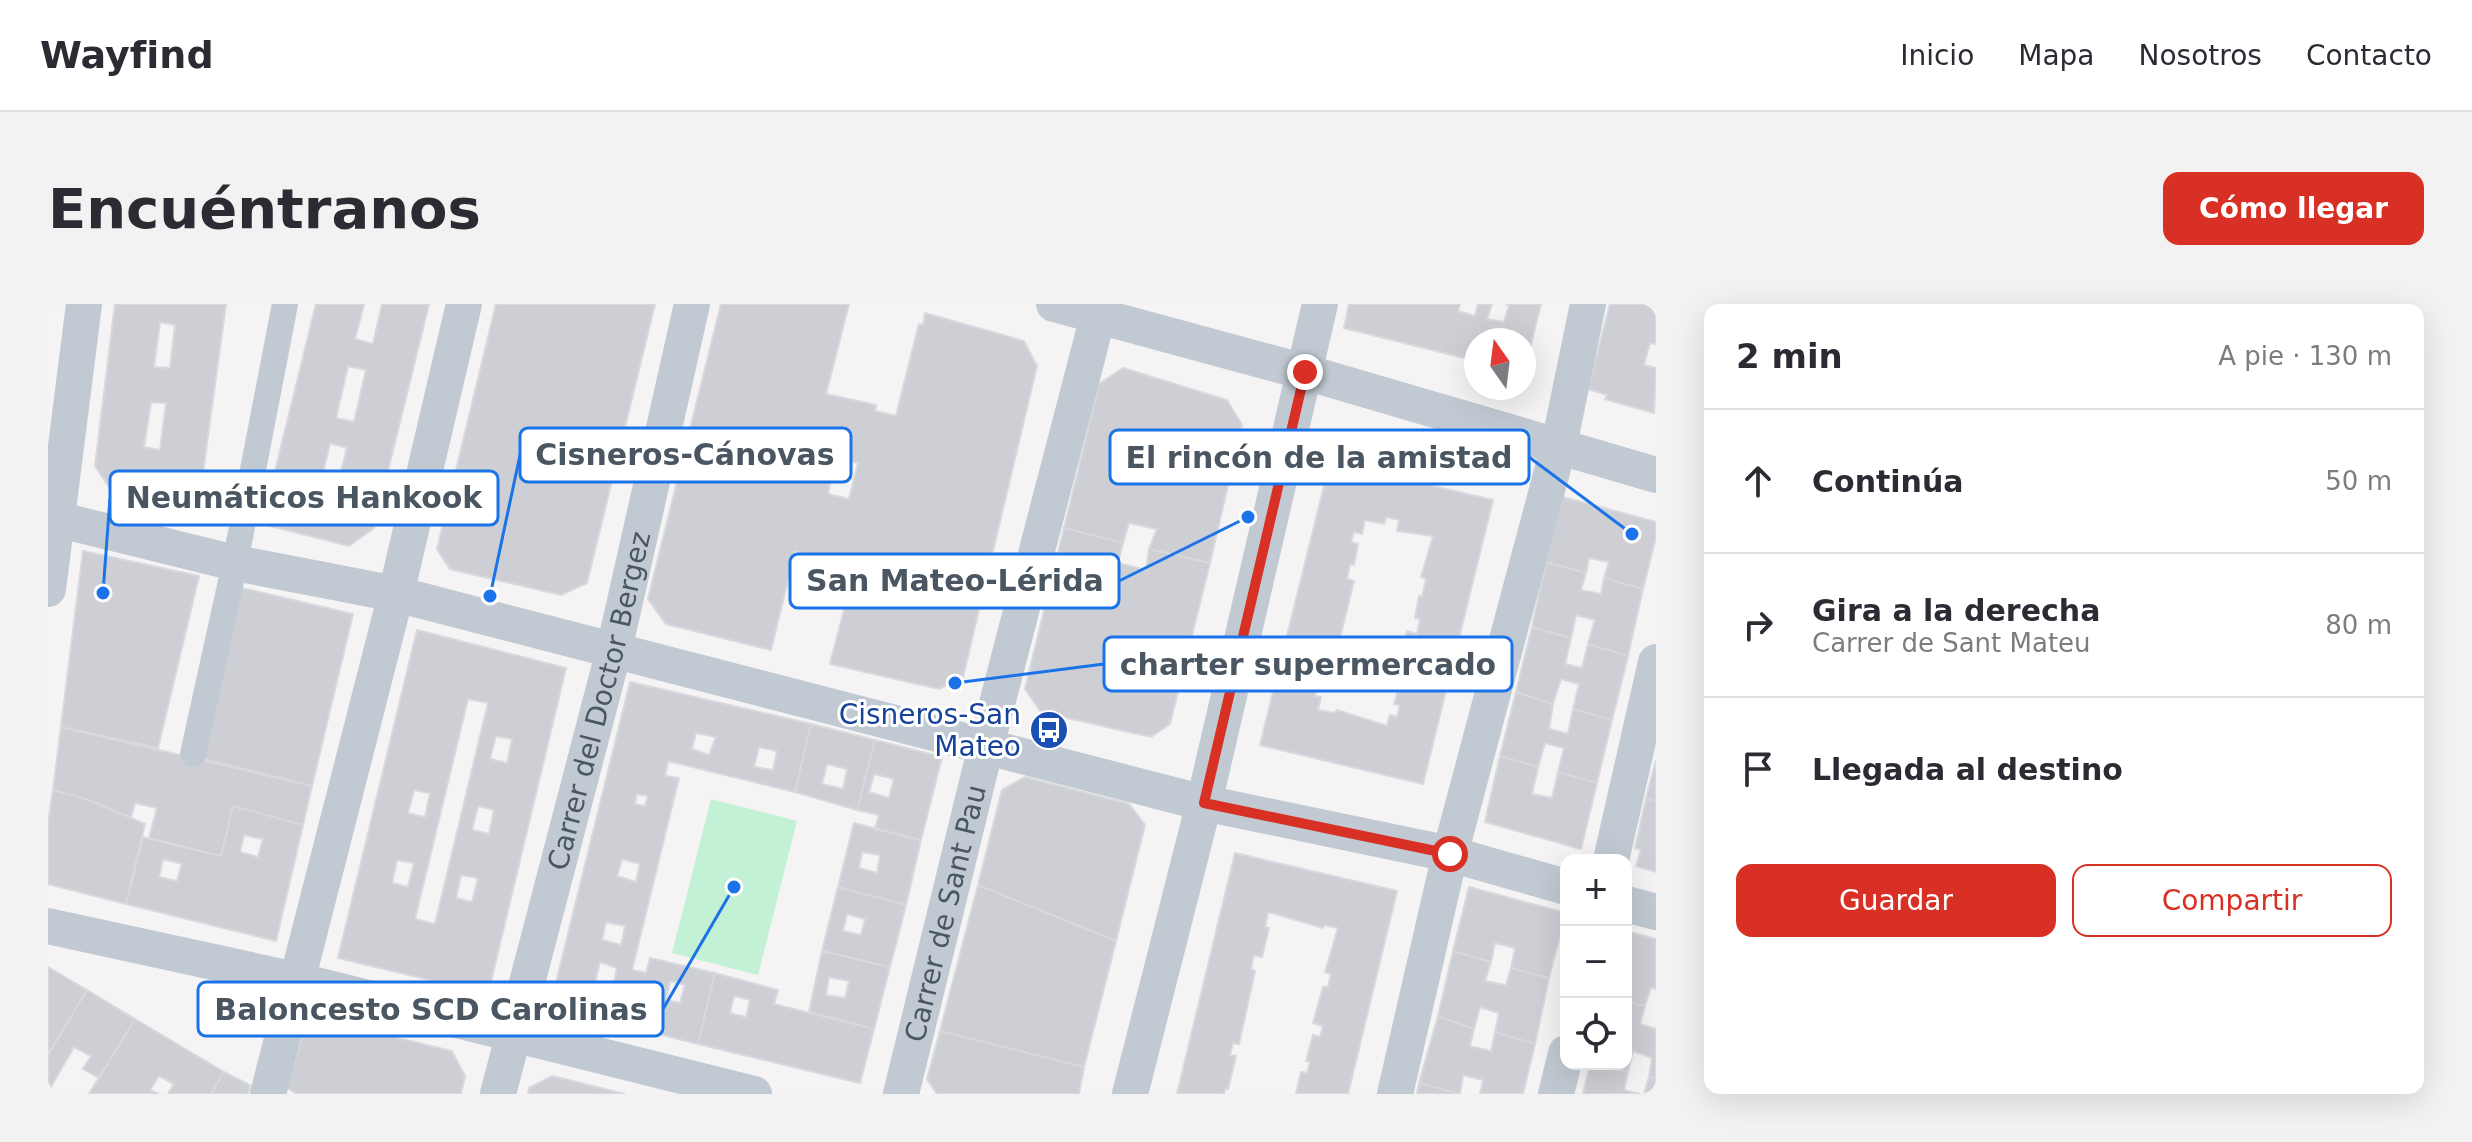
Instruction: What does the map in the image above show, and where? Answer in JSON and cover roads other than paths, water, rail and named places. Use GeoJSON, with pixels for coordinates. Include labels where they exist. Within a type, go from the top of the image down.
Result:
{"type":"FeatureCollection","features":[{"type":"Feature","properties":{"kind":"street"},"geometry":{"type":"LineString","coordinates":[[48,589],[53,518],[84,304]]}},
{"type":"Feature","properties":{"kind":"street"},"geometry":{"type":"LineString","coordinates":[[193,754],[235,563],[285,304]]}},
{"type":"Feature","properties":{"kind":"street"},"geometry":{"type":"LineString","coordinates":[[268,1094],[396,594],[464,304]]}},
{"type":"Feature","properties":{"kind":"street","name":"Carrer del Doctor Bergez"},"geometry":{"type":"LineString","coordinates":[[498,1094],[614,650],[692,304]]}},
{"type":"Feature","properties":{"kind":"street"},"geometry":{"type":"LineString","coordinates":[[1054,304],[1305,372],[1656,475]]}},
{"type":"Feature","properties":{"kind":"street"},"geometry":{"type":"LineString","coordinates":[[1130,1094],[1204,803],[1320,304]]}},
{"type":"Feature","properties":{"kind":"street"},"geometry":{"type":"LineString","coordinates":[[1395,1094],[1450,854],[1559,445],[1588,304]]}},
{"type":"Feature","properties":{"kind":"street","name":"Carrer de Sant Pau"},"geometry":{"type":"LineString","coordinates":[[901,1094],[986,746],[1098,316]]}},
{"type":"Feature","properties":{"kind":"street"},"geometry":{"type":"LineString","coordinates":[[53,518],[235,563],[396,594],[1204,803],[1450,854],[1560,885]]}},
{"type":"Feature","properties":{"kind":"street"},"geometry":{"type":"LineString","coordinates":[[1612,854],[1656,662]]}},
{"type":"Feature","properties":{"kind":"street"},"geometry":{"type":"LineString","coordinates":[[1632,906],[1656,912]]}},
{"type":"Feature","properties":{"kind":"street"},"geometry":{"type":"LineString","coordinates":[[48,926],[296,980],[754,1094]]}},
{"type":"Feature","properties":{"kind":"street"},"geometry":{"type":"LineString","coordinates":[[1556,1094],[1562,1070]]}},
{"type":"Feature","properties":{"kind":"place","name":"San Mateo-Lérida"},"geometry":{"type":"Point","coordinates":[1248,517]}},
{"type":"Feature","properties":{"kind":"place","name":"El rincón de la amistad"},"geometry":{"type":"Point","coordinates":[1632,534]}},
{"type":"Feature","properties":{"kind":"place","name":"Neumáticos Hankook"},"geometry":{"type":"Point","coordinates":[103,593]}},
{"type":"Feature","properties":{"kind":"place","name":"Cisneros-Cánovas"},"geometry":{"type":"Point","coordinates":[490,596]}},
{"type":"Feature","properties":{"kind":"place","name":"charter supermercado"},"geometry":{"type":"Point","coordinates":[955,683]}},
{"type":"Feature","properties":{"kind":"place","name":"Cisneros-San Mateo"},"geometry":{"type":"Point","coordinates":[1049,730]}},
{"type":"Feature","properties":{"kind":"place","name":"Baloncesto SCD Carolinas"},"geometry":{"type":"Point","coordinates":[734,887]}}]}
